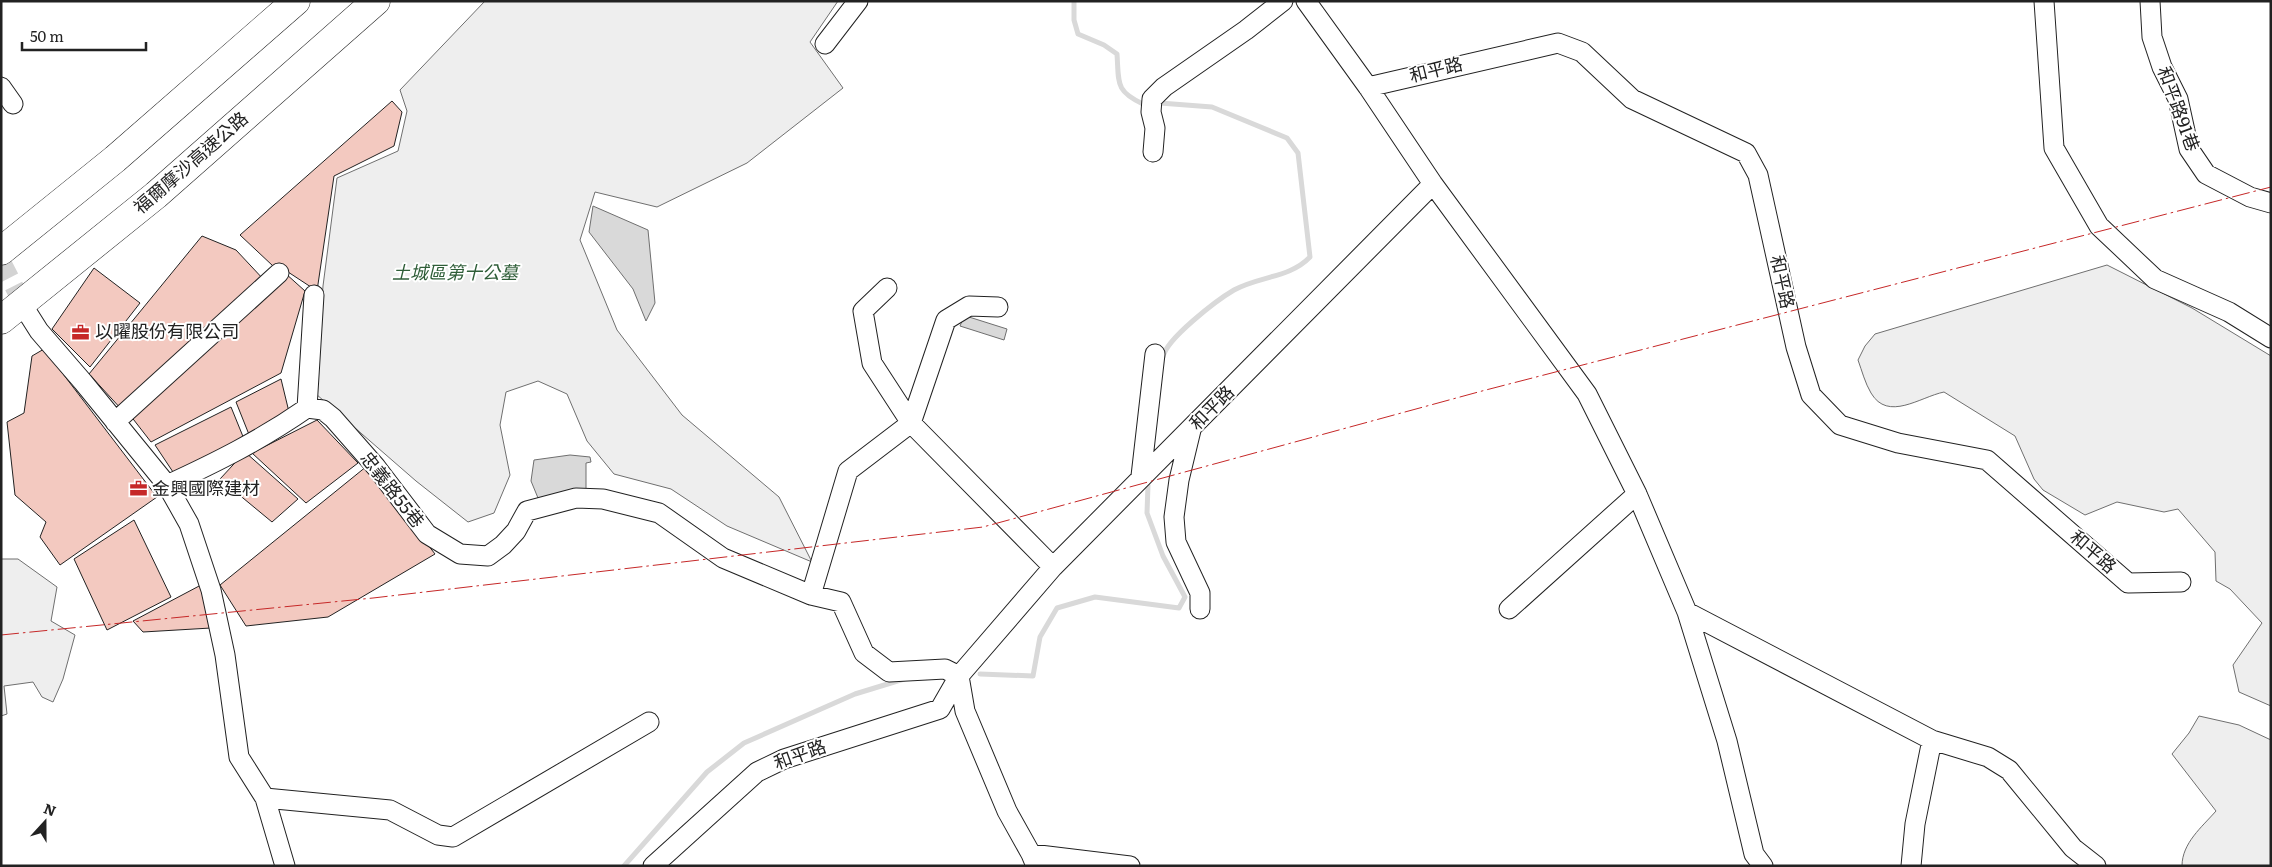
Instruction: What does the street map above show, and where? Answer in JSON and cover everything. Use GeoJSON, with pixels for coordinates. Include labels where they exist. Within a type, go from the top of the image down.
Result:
{"type":"FeatureCollection","features":[{"type":"Feature","properties":{"kind":"highway"},"geometry":{"type":"LineString","coordinates":[[1,251],[115,159],[296,1]]}},
{"type":"Feature","properties":{"kind":"highway","name":"福爾摩沙高速公路"},"geometry":{"type":"LineString","coordinates":[[1,320],[156,195],[376,1]]}},
{"type":"Feature","properties":{"kind":"street"},"geometry":{"type":"LineString","coordinates":[[825,44],[858,1]]}},
{"type":"Feature","properties":{"kind":"street"},"geometry":{"type":"LineString","coordinates":[[1153,152],[1155,128],[1151,112],[1152,99],[1164,87],[1246,30],[1283,1]]}},
{"type":"Feature","properties":{"kind":"street"},"geometry":{"type":"LineString","coordinates":[[1306,1],[1368,87],[1433,184],[1587,394],[1610,437],[1637,494],[1687,612],[1727,741],[1754,854],[1763,866]]}},
{"type":"Feature","properties":{"kind":"street"},"geometry":{"type":"LineString","coordinates":[[2044,1],[2054,148],[2099,226],[2155,279],[2230,312],[2271,338]]}},
{"type":"Feature","properties":{"kind":"street","name":"和平路91巷"},"geometry":{"type":"LineString","coordinates":[[2150,1],[2152,37],[2162,67],[2178,99],[2189,149],[2206,174],[2250,197],[2271,203]]}},
{"type":"Feature","properties":{"kind":"street","name":"和平路"},"geometry":{"type":"LineString","coordinates":[[1368,87],[1492,57],[1558,44],[1582,52],[1632,100],[1746,153],[1758,175],[1796,347],[1810,395],[1840,425],[1898,443],[1944,450],[1987,460],[2128,583],[2181,582]]}},
{"type":"Feature","properties":{"kind":"street"},"geometry":{"type":"LineString","coordinates":[[1,87],[13,104]]}},
{"type":"Feature","properties":{"kind":"street","name":"和平路"},"geometry":{"type":"LineString","coordinates":[[653,866],[758,772],[784,759],[940,709],[959,676],[1053,567],[1141,476],[1192,429],[1433,184]]}},
{"type":"Feature","properties":{"kind":"street"},"geometry":{"type":"LineString","coordinates":[[115,422],[279,272]]}},
{"type":"Feature","properties":{"kind":"street"},"geometry":{"type":"LineString","coordinates":[[887,288],[863,311],[872,363],[911,423],[1053,567]]}},
{"type":"Feature","properties":{"kind":"street"},"geometry":{"type":"LineString","coordinates":[[167,486],[234,454],[278,429],[308,408],[314,295]]}},
{"type":"Feature","properties":{"kind":"street"},"geometry":{"type":"LineString","coordinates":[[811,594],[848,472],[911,423],[946,320],[969,306],[998,307]]}},
{"type":"Feature","properties":{"kind":"street"},"geometry":{"type":"LineString","coordinates":[[27,312],[39,331],[167,486],[189,524],[211,590],[225,655],[239,758],[265,798],[285,866]]}},
{"type":"Feature","properties":{"kind":"street"},"geometry":{"type":"LineString","coordinates":[[1141,476],[1155,354]]}},
{"type":"Feature","properties":{"kind":"street","name":"忠義路55巷"},"geometry":{"type":"LineString","coordinates":[[308,408],[323,410],[333,418],[376,467],[427,534],[460,554],[488,556],[503,546],[516,532],[527,511],[535,507],[576,498],[603,499],[659,513],[723,558],[811,594],[840,602],[864,653],[890,672],[945,669],[959,676]]}},
{"type":"Feature","properties":{"kind":"street"},"geometry":{"type":"LineString","coordinates":[[1192,429],[1183,461],[1174,517],[1176,542],[1200,593],[1200,609]]}},
{"type":"Feature","properties":{"kind":"street"},"geometry":{"type":"LineString","coordinates":[[1509,609],[1637,494]]}},
{"type":"Feature","properties":{"kind":"street"},"geometry":{"type":"LineString","coordinates":[[1687,612],[1932,740],[1988,757],[2009,770],[2073,848],[2096,866]]}},
{"type":"Feature","properties":{"kind":"street"},"geometry":{"type":"LineString","coordinates":[[959,676],[965,711],[1007,812],[1034,860],[1130,866]]}},
{"type":"Feature","properties":{"kind":"street"},"geometry":{"type":"LineString","coordinates":[[265,798],[390,810],[438,835],[453,837],[649,722]]}},
{"type":"Feature","properties":{"kind":"street"},"geometry":{"type":"LineString","coordinates":[[1911,866],[1916,824],[1932,740]]}},
{"type":"Feature","properties":{"kind":"green space","name":"土城區第十公墓"},"geometry":{"type":"Polygon","coordinates":[[[485,1],[838,1],[810,42],[843,88],[747,163],[657,207],[595,192],[580,240],[617,330],[682,415],[779,497],[812,562],[727,526],[671,489],[614,474],[587,441],[567,394],[538,381],[506,392],[500,425],[510,475],[494,513],[468,522],[416,481],[316,394],[323,286],[337,178],[398,151],[407,111],[400,90],[485,1]]]}},
{"type":"Feature","properties":{"kind":"green space"},"geometry":{"type":"Polygon","coordinates":[[[2107,265],[2192,308],[2271,356],[2271,706],[2239,692],[2233,665],[2262,623],[2230,589],[2216,581],[2215,552],[2178,509],[2164,512],[2117,502],[2085,515],[2043,490],[2034,479],[2015,436],[1944,392],[1905,405],[1886,406],[1871,393],[1865,381],[1858,360],[1865,346],[1875,334],[2107,265]]]}},
{"type":"Feature","properties":{"kind":"green space"},"geometry":{"type":"Polygon","coordinates":[[[1,559],[18,559],[57,587],[51,621],[75,635],[63,679],[53,702],[42,697],[33,682],[4,686],[7,714],[1,716],[1,559]]]}},
{"type":"Feature","properties":{"kind":"green space"},"geometry":{"type":"Polygon","coordinates":[[[2199,716],[2239,725],[2271,740],[2271,866],[2182,866],[2185,850],[2189,843],[2216,811],[2172,754],[2189,733],[2199,716]]]}},
{"type":"Feature","properties":{"kind":"shaded area"},"geometry":{"type":"Polygon","coordinates":[[[593,206],[648,230],[655,303],[646,321],[633,289],[589,232],[593,206]]]}},
{"type":"Feature","properties":{"kind":"shaded area"},"geometry":{"type":"Polygon","coordinates":[[[969,317],[1007,329],[1004,340],[960,326],[963,319],[969,317]]]}},
{"type":"Feature","properties":{"kind":"shaded area"},"geometry":{"type":"Polygon","coordinates":[[[570,455],[590,457],[591,462],[586,463],[586,489],[538,498],[531,481],[534,460],[570,455]]]}},
{"type":"Feature","properties":{"kind":"building"},"geometry":{"type":"Polygon","coordinates":[[[392,101],[402,112],[394,146],[334,176],[317,291],[285,270],[273,266],[240,235],[392,101]]]}},
{"type":"Feature","properties":{"kind":"building"},"geometry":{"type":"Polygon","coordinates":[[[202,236],[236,250],[265,281],[123,411],[89,374],[202,236]]]}},
{"type":"Feature","properties":{"kind":"building"},"geometry":{"type":"Polygon","coordinates":[[[94,268],[140,303],[90,367],[52,329],[94,268]]]}},
{"type":"Feature","properties":{"kind":"building"},"geometry":{"type":"Polygon","coordinates":[[[285,273],[305,291],[281,373],[151,442],[130,415],[285,273]]]}},
{"type":"Feature","properties":{"kind":"building"},"geometry":{"type":"Polygon","coordinates":[[[44,349],[157,497],[60,565],[40,537],[46,522],[15,495],[7,422],[24,413],[32,356],[44,349]]]}},
{"type":"Feature","properties":{"kind":"building"},"geometry":{"type":"Polygon","coordinates":[[[281,379],[289,412],[250,437],[236,402],[281,379]]]}},
{"type":"Feature","properties":{"kind":"building"},"geometry":{"type":"Polygon","coordinates":[[[231,407],[244,439],[175,475],[155,445],[231,407]]]}},
{"type":"Feature","properties":{"kind":"building"},"geometry":{"type":"Polygon","coordinates":[[[317,420],[358,463],[306,503],[252,453],[317,420]]]}},
{"type":"Feature","properties":{"kind":"building"},"geometry":{"type":"Polygon","coordinates":[[[245,452],[298,499],[272,522],[220,479],[245,452]]]}},
{"type":"Feature","properties":{"kind":"building"},"geometry":{"type":"Polygon","coordinates":[[[367,466],[435,554],[328,617],[246,626],[220,585],[367,466]]]}},
{"type":"Feature","properties":{"kind":"building"},"geometry":{"type":"Polygon","coordinates":[[[134,520],[171,597],[107,630],[74,559],[134,520]]]}},
{"type":"Feature","properties":{"kind":"building"},"geometry":{"type":"Polygon","coordinates":[[[201,585],[211,628],[143,632],[133,621],[201,585]]]}},
{"type":"Feature","properties":{"kind":"waterway"},"geometry":{"type":"LineString","coordinates":[[1074,1],[1074,20],[1078,34],[1104,45],[1117,54],[1120,85],[1127,95],[1143,104]]}},
{"type":"Feature","properties":{"kind":"waterway"},"geometry":{"type":"LineString","coordinates":[[1160,103],[1212,107],[1287,138],[1298,153],[1310,257],[1293,269],[1244,285],[1226,295],[1182,331],[1166,349],[1163,357]]}},
{"type":"Feature","properties":{"kind":"waterway"},"geometry":{"type":"LineString","coordinates":[[980,674],[1033,676],[1040,637],[1057,608],[1095,597],[1179,608],[1185,597],[1163,556],[1147,513],[1148,485]]}},
{"type":"Feature","properties":{"kind":"waterway"},"geometry":{"type":"LineString","coordinates":[[624,866],[707,772],[744,743],[855,694],[904,679]]}},
{"type":"Feature","properties":{"kind":"tunnel"},"geometry":{"type":"LineString","coordinates":[[1,261],[27,312]]}},
{"type":"Feature","properties":{"kind":"power"},"geometry":{"type":"LineString","coordinates":[[1,635],[373,598],[983,527],[1482,391],[2271,187]]}},
{"type":"Feature","properties":{"kind":"place","name":"以曜股份有限公司"},"geometry":{"type":"Point","coordinates":[81,332]}},
{"type":"Feature","properties":{"kind":"place","name":"金興國際建材"},"geometry":{"type":"Point","coordinates":[138,489]}}]}
